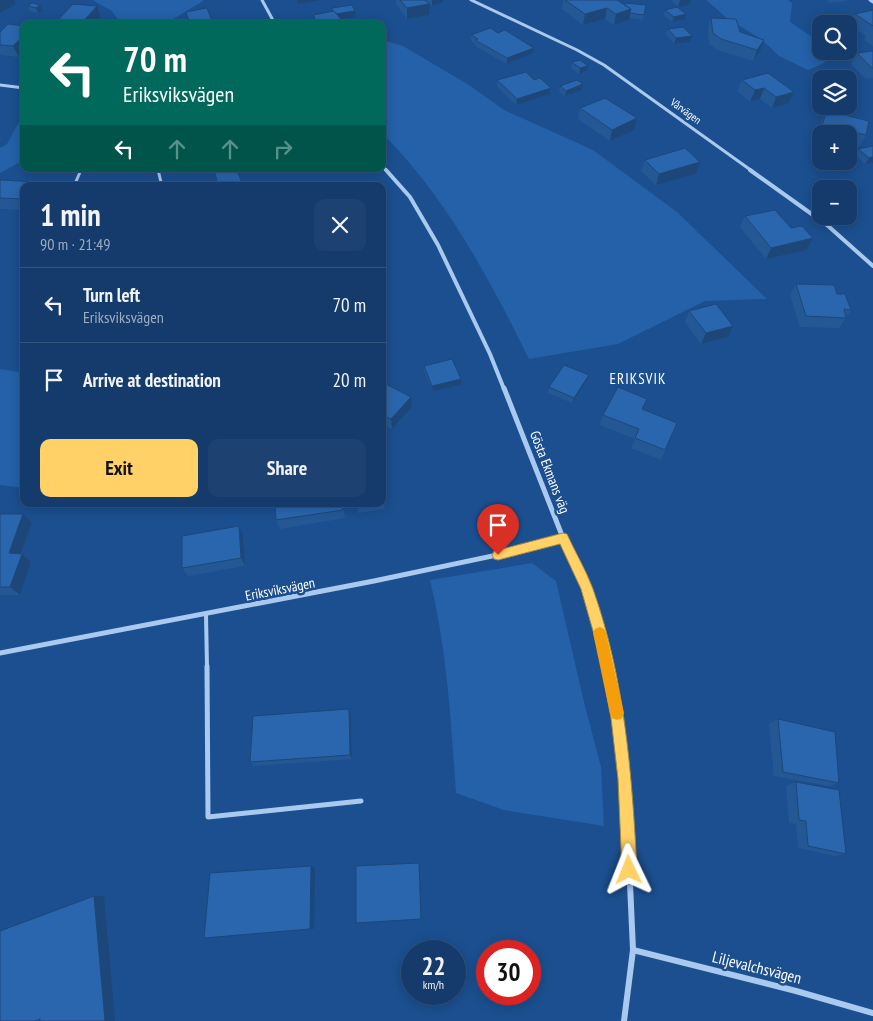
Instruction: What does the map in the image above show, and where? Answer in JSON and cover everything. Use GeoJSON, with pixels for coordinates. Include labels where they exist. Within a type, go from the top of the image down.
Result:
{"type":"FeatureCollection","features":[{"type":"Feature","properties":{"kind":"street"},"geometry":{"type":"LineString","coordinates":[[262,0],[273,20]]}},
{"type":"Feature","properties":{"kind":"street","name":"Vårvägen"},"geometry":{"type":"LineString","coordinates":[[471,0],[577,50],[604,65],[827,225],[873,266]]}},
{"type":"Feature","properties":{"kind":"street"},"geometry":{"type":"LineString","coordinates":[[0,85],[20,88]]}},
{"type":"Feature","properties":{"kind":"street","name":"Gösta Ekmans väg"},"geometry":{"type":"LineString","coordinates":[[386,170],[410,196],[438,245],[490,354],[563,538],[587,589],[603,645],[618,718],[625,779],[633,950],[624,1021]]}},
{"type":"Feature","properties":{"kind":"street","name":"Eriksviksvägen"},"geometry":{"type":"LineString","coordinates":[[0,653],[206,615],[516,551],[563,538]]}},
{"type":"Feature","properties":{"kind":"street","name":"Liljevalchsvägen"},"geometry":{"type":"LineString","coordinates":[[633,950],[796,991],[873,1013]]}},
{"type":"Feature","properties":{"kind":"lane"},"geometry":{"type":"LineString","coordinates":[[206,615],[208,817],[361,801]]}},
{"type":"Feature","properties":{"kind":"shaded area"},"geometry":{"type":"Polygon","coordinates":[[[92,0],[203,0],[172,20],[118,20],[112,11],[92,0]]]}},
{"type":"Feature","properties":{"kind":"shaded area"},"geometry":{"type":"Polygon","coordinates":[[[706,0],[788,0],[792,3],[790,22],[812,37],[812,60],[827,60],[808,70],[779,56],[761,39],[727,18],[706,0]]]}},
{"type":"Feature","properties":{"kind":"shaded area"},"geometry":{"type":"Polygon","coordinates":[[[386,41],[403,46],[469,85],[504,110],[593,150],[677,212],[767,299],[705,301],[618,344],[529,359],[499,299],[465,240],[447,212],[406,159],[386,137],[386,41]]]}},
{"type":"Feature","properties":{"kind":"shaded area"},"geometry":{"type":"Polygon","coordinates":[[[20,120],[20,162],[0,173],[0,148],[7,144],[20,120]]]}},
{"type":"Feature","properties":{"kind":"shaded area"},"geometry":{"type":"Polygon","coordinates":[[[0,369],[20,372],[20,488],[0,485],[0,369]]]}},
{"type":"Feature","properties":{"kind":"shaded area"},"geometry":{"type":"Polygon","coordinates":[[[532,563],[556,581],[601,767],[604,826],[504,810],[456,793],[441,633],[430,580],[532,563]]]}},
{"type":"Feature","properties":{"kind":"building"},"geometry":{"type":"Polygon","coordinates":[[[400,0],[425,0],[429,4],[407,8],[400,0]]]}},
{"type":"Feature","properties":{"kind":"building"},"geometry":{"type":"Polygon","coordinates":[[[565,0],[617,0],[631,9],[616,14],[607,8],[585,14],[565,0]]]}},
{"type":"Feature","properties":{"kind":"building"},"geometry":{"type":"Polygon","coordinates":[[[32,3],[40,5],[36,8],[28,6],[32,3]]]}},
{"type":"Feature","properties":{"kind":"building"},"geometry":{"type":"Polygon","coordinates":[[[625,3],[646,5],[644,15],[630,13],[631,9],[625,3]]]}},
{"type":"Feature","properties":{"kind":"building"},"geometry":{"type":"Polygon","coordinates":[[[73,4],[97,6],[85,20],[58,20],[73,4]]]}},
{"type":"Feature","properties":{"kind":"building"},"geometry":{"type":"Polygon","coordinates":[[[352,5],[355,11],[336,14],[333,12],[332,8],[352,5]]]}},
{"type":"Feature","properties":{"kind":"building"},"geometry":{"type":"Polygon","coordinates":[[[677,7],[686,14],[674,17],[665,10],[677,7]]]}},
{"type":"Feature","properties":{"kind":"building"},"geometry":{"type":"Polygon","coordinates":[[[207,8],[212,20],[189,20],[186,12],[207,8]]]}},
{"type":"Feature","properties":{"kind":"building"},"geometry":{"type":"Polygon","coordinates":[[[873,10],[873,26],[857,15],[855,14],[873,10]]]}},
{"type":"Feature","properties":{"kind":"building"},"geometry":{"type":"Polygon","coordinates":[[[334,11],[342,20],[316,20],[313,15],[334,11]]]}},
{"type":"Feature","properties":{"kind":"building"},"geometry":{"type":"Polygon","coordinates":[[[711,18],[736,19],[740,32],[764,40],[757,50],[721,39],[713,33],[711,18]]]}},
{"type":"Feature","properties":{"kind":"building"},"geometry":{"type":"Polygon","coordinates":[[[8,24],[20,26],[20,40],[13,46],[0,45],[0,32],[8,24]]]}},
{"type":"Feature","properties":{"kind":"building"},"geometry":{"type":"Polygon","coordinates":[[[683,27],[692,36],[676,38],[668,29],[683,27]]]}},
{"type":"Feature","properties":{"kind":"building"},"geometry":{"type":"Polygon","coordinates":[[[490,28],[498,33],[505,30],[534,48],[507,58],[475,40],[478,39],[471,35],[490,28]]]}},
{"type":"Feature","properties":{"kind":"building"},"geometry":{"type":"Polygon","coordinates":[[[873,51],[873,68],[872,68],[857,53],[873,51]]]}},
{"type":"Feature","properties":{"kind":"building"},"geometry":{"type":"Polygon","coordinates":[[[580,60],[588,66],[580,68],[572,62],[580,60]]]}},
{"type":"Feature","properties":{"kind":"building"},"geometry":{"type":"Polygon","coordinates":[[[526,72],[534,80],[540,78],[551,88],[517,99],[497,80],[526,72]]]}},
{"type":"Feature","properties":{"kind":"building"},"geometry":{"type":"Polygon","coordinates":[[[768,73],[794,92],[776,97],[764,88],[755,90],[742,80],[768,73]]]}},
{"type":"Feature","properties":{"kind":"building"},"geometry":{"type":"Polygon","coordinates":[[[577,80],[583,84],[566,91],[560,86],[577,80]]]}},
{"type":"Feature","properties":{"kind":"building"},"geometry":{"type":"Polygon","coordinates":[[[605,98],[637,118],[612,130],[580,108],[605,98]]]}},
{"type":"Feature","properties":{"kind":"building"},"geometry":{"type":"Polygon","coordinates":[[[826,115],[844,115],[869,121],[866,135],[857,133],[857,125],[822,125],[826,115]]]}},
{"type":"Feature","properties":{"kind":"building"},"geometry":{"type":"Polygon","coordinates":[[[873,146],[873,157],[869,158],[858,149],[873,146]]]}},
{"type":"Feature","properties":{"kind":"building"},"geometry":{"type":"Polygon","coordinates":[[[685,148],[700,162],[659,174],[645,160],[685,148]]]}},
{"type":"Feature","properties":{"kind":"building"},"geometry":{"type":"Polygon","coordinates":[[[215,172],[238,172],[242,182],[217,182],[215,172]]]}},
{"type":"Feature","properties":{"kind":"building"},"geometry":{"type":"Polygon","coordinates":[[[0,180],[38,182],[20,182],[20,199],[0,198],[0,180]]]}},
{"type":"Feature","properties":{"kind":"building"},"geometry":{"type":"Polygon","coordinates":[[[775,210],[791,228],[802,226],[813,238],[771,248],[745,216],[775,210]]]}},
{"type":"Feature","properties":{"kind":"building"},"geometry":{"type":"Polygon","coordinates":[[[796,284],[834,285],[837,294],[845,294],[851,310],[844,309],[846,318],[806,316],[796,284]]]}},
{"type":"Feature","properties":{"kind":"building"},"geometry":{"type":"Polygon","coordinates":[[[716,304],[733,326],[706,333],[689,311],[716,304]]]}},
{"type":"Feature","properties":{"kind":"building"},"geometry":{"type":"Polygon","coordinates":[[[452,359],[461,379],[432,386],[424,366],[452,359]]]}},
{"type":"Feature","properties":{"kind":"building"},"geometry":{"type":"Polygon","coordinates":[[[564,365],[589,375],[574,398],[549,387],[564,365]]]}},
{"type":"Feature","properties":{"kind":"building"},"geometry":{"type":"Polygon","coordinates":[[[386,384],[411,397],[391,419],[386,417],[386,384]]]}},
{"type":"Feature","properties":{"kind":"building"},"geometry":{"type":"Polygon","coordinates":[[[618,387],[647,399],[642,409],[677,423],[665,450],[635,438],[639,429],[603,415],[618,387]]]}},
{"type":"Feature","properties":{"kind":"building"},"geometry":{"type":"Polygon","coordinates":[[[275,507],[342,507],[343,510],[276,520],[275,507]]]}},
{"type":"Feature","properties":{"kind":"building"},"geometry":{"type":"Polygon","coordinates":[[[0,514],[23,514],[9,553],[22,554],[10,587],[0,587],[0,514]]]}},
{"type":"Feature","properties":{"kind":"building"},"geometry":{"type":"Polygon","coordinates":[[[239,526],[241,558],[182,568],[182,536],[239,526]]]}},
{"type":"Feature","properties":{"kind":"building"},"geometry":{"type":"Polygon","coordinates":[[[349,709],[350,755],[250,762],[253,716],[349,709]]]}},
{"type":"Feature","properties":{"kind":"building"},"geometry":{"type":"Polygon","coordinates":[[[778,719],[835,732],[839,783],[783,772],[778,719]]]}},
{"type":"Feature","properties":{"kind":"building"},"geometry":{"type":"Polygon","coordinates":[[[796,782],[839,790],[846,854],[808,846],[806,821],[799,820],[796,782]]]}},
{"type":"Feature","properties":{"kind":"building"},"geometry":{"type":"Polygon","coordinates":[[[419,863],[421,919],[356,923],[356,866],[419,863]]]}},
{"type":"Feature","properties":{"kind":"building"},"geometry":{"type":"Polygon","coordinates":[[[311,866],[310,929],[204,938],[210,873],[311,866]]]}},
{"type":"Feature","properties":{"kind":"building"},"geometry":{"type":"Polygon","coordinates":[[[94,896],[105,1021],[40,1021],[40,1019],[34,1021],[0,1021],[0,931],[94,896]]]}},
{"type":"Feature","properties":{"kind":"slow traffic"},"geometry":{"type":"LineString","coordinates":[[600,633],[617,713]]}},
{"type":"Feature","properties":{"kind":"district","name":"ERIKSVIK"},"geometry":{"type":"Point","coordinates":[638,379]}},
{"type":"Feature","properties":{"kind":"route"},"geometry":{"type":"LineString","coordinates":[[498,555],[563,538],[587,589],[603,645],[618,718],[625,779],[629,870]]}}]}
